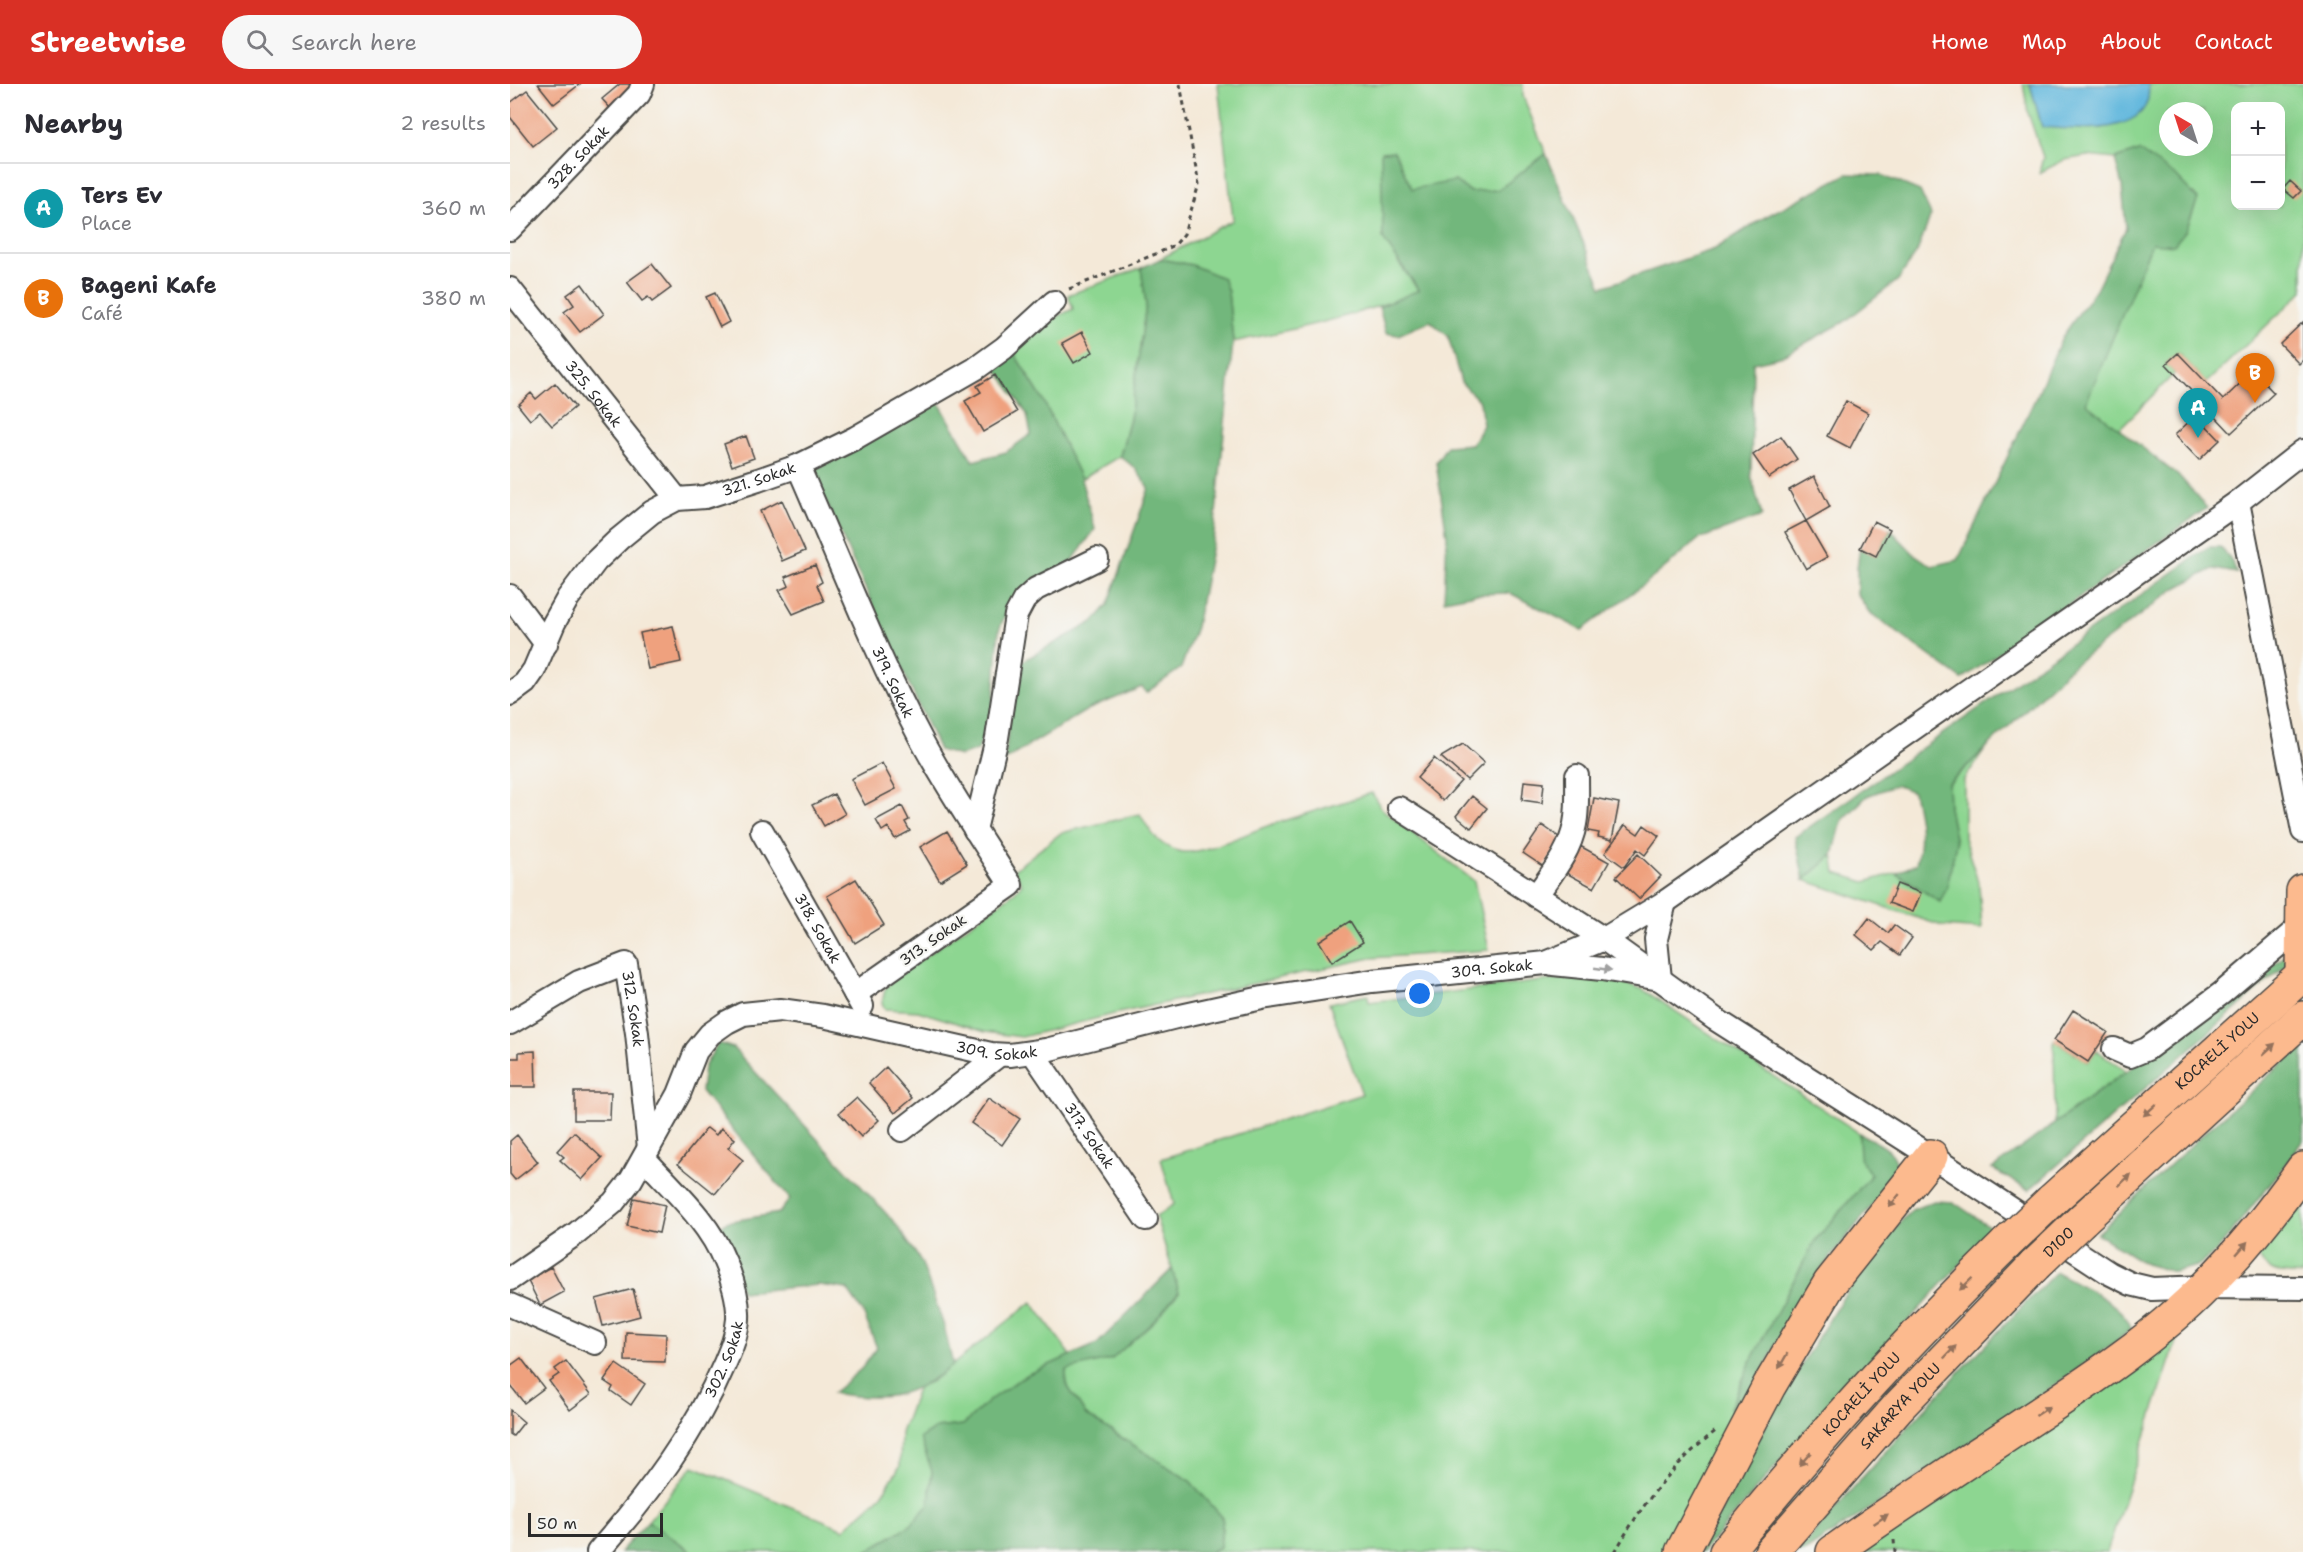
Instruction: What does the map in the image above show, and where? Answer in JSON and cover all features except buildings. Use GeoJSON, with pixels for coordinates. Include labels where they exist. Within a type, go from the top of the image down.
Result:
{"type":"FeatureCollection","features":[{"type":"Feature","properties":{"kind":"highway"},"geometry":{"type":"LineString","coordinates":[[2302,974],[2303,891]]}},
{"type":"Feature","properties":{"kind":"highway","name":"KOCAELİ YOLU"},"geometry":{"type":"LineString","coordinates":[[1726,1552],[1807,1457],[1953,1296],[2051,1201],[2302,974]]}},
{"type":"Feature","properties":{"kind":"highway","name":"D100"},"geometry":{"type":"LineString","coordinates":[[2035,1265],[2303,1018]]}},
{"type":"Feature","properties":{"kind":"highway"},"geometry":{"type":"LineString","coordinates":[[1682,1552],[1769,1386],[1825,1291],[1861,1242],[1931,1156]]}},
{"type":"Feature","properties":{"kind":"highway"},"geometry":{"type":"LineString","coordinates":[[1833,1552],[2086,1383],[2140,1343],[2206,1287],[2270,1216],[2303,1169]]}},
{"type":"Feature","properties":{"kind":"highway","name":"SAKARYA YOLU"},"geometry":{"type":"LineString","coordinates":[[1771,1552],[1898,1407],[2035,1265]]}},
{"type":"Feature","properties":{"kind":"street","name":"328. Sokak"},"geometry":{"type":"LineString","coordinates":[[510,229],[639,94],[643,84]]}},
{"type":"Feature","properties":{"kind":"street","name":"325. Sokak"},"geometry":{"type":"LineString","coordinates":[[510,289],[676,499]]}},
{"type":"Feature","properties":{"kind":"street","name":"321. Sokak"},"geometry":{"type":"LineString","coordinates":[[510,694],[525,683],[534,670],[554,622],[568,598],[596,561],[652,512],[676,499],[705,497],[727,492],[798,466],[855,438],[975,369],[1011,342],[1054,302]]}},
{"type":"Feature","properties":{"kind":"street","name":"309. Sokak"},"geometry":{"type":"LineString","coordinates":[[510,1279],[577,1233],[604,1211],[631,1180],[680,1094],[696,1051],[710,1034],[743,1014],[780,1010],[823,1016],[999,1054],[1033,1053],[1262,998],[1372,981],[1546,963],[1604,939],[1665,902],[2238,502],[2303,451]]}},
{"type":"Feature","properties":{"kind":"street","name":"319. Sokak"},"geometry":{"type":"LineString","coordinates":[[798,466],[884,661],[922,740],[975,830],[1011,885]]}},
{"type":"Feature","properties":{"kind":"street"},"geometry":{"type":"LineString","coordinates":[[2238,502],[2303,831]]}},
{"type":"Feature","properties":{"kind":"street"},"geometry":{"type":"LineString","coordinates":[[975,830],[997,738],[1016,615],[1024,600],[1036,589],[1097,559]]}},
{"type":"Feature","properties":{"kind":"street"},"geometry":{"type":"LineString","coordinates":[[510,596],[546,644]]}},
{"type":"Feature","properties":{"kind":"street"},"geometry":{"type":"LineString","coordinates":[[1536,896],[1560,862],[1570,842],[1575,823],[1577,776]]}},
{"type":"Feature","properties":{"kind":"street"},"geometry":{"type":"LineString","coordinates":[[1399,808],[1604,939],[1715,1019],[1931,1156],[2109,1273],[2131,1284],[2152,1289],[2303,1288]]}},
{"type":"Feature","properties":{"kind":"street","name":"318. Sokak"},"geometry":{"type":"LineString","coordinates":[[762,831],[875,1028]]}},
{"type":"Feature","properties":{"kind":"street","name":"313. Sokak"},"geometry":{"type":"LineString","coordinates":[[855,994],[1011,885]]}},
{"type":"Feature","properties":{"kind":"street"},"geometry":{"type":"LineString","coordinates":[[1660,979],[1656,939],[1665,902]]}},
{"type":"Feature","properties":{"kind":"street"},"geometry":{"type":"LineString","coordinates":[[2114,1049],[2130,1056],[2147,1049],[2222,993],[2303,924]]}},
{"type":"Feature","properties":{"kind":"street"},"geometry":{"type":"LineString","coordinates":[[1546,963],[1602,969],[1660,979]]}},
{"type":"Feature","properties":{"kind":"street","name":"312. Sokak"},"geometry":{"type":"LineString","coordinates":[[510,1023],[579,982],[626,964],[637,1033],[646,1153]]}},
{"type":"Feature","properties":{"kind":"street","name":"317. Sokak"},"geometry":{"type":"LineString","coordinates":[[1033,1053],[1146,1220]]}},
{"type":"Feature","properties":{"kind":"street"},"geometry":{"type":"LineString","coordinates":[[902,1130],[999,1054]]}},
{"type":"Feature","properties":{"kind":"street","name":"302. Sokak"},"geometry":{"type":"LineString","coordinates":[[598,1552],[658,1478],[695,1423],[731,1348],[738,1319],[732,1280],[717,1244],[646,1153]]}},
{"type":"Feature","properties":{"kind":"street"},"geometry":{"type":"LineString","coordinates":[[510,1305],[595,1343]]}},
{"type":"Feature","properties":{"kind":"path"},"geometry":{"type":"LineString","coordinates":[[1054,302],[1067,289],[1174,245],[1184,234],[1199,184],[1180,84]]}},
{"type":"Feature","properties":{"kind":"path"},"geometry":{"type":"LineString","coordinates":[[1615,1552],[1631,1524],[1670,1472],[1695,1446],[1721,1426]]}},
{"type":"Feature","properties":{"kind":"green space"},"geometry":{"type":"Polygon","coordinates":[[[1218,84],[1523,84],[1523,96],[1546,154],[1498,190],[1470,192],[1455,181],[1412,190],[1394,151],[1398,262],[1419,291],[1350,315],[1233,342],[1228,292],[1192,265],[1160,259],[1233,220],[1218,84]]]}},
{"type":"Feature","properties":{"kind":"green space"},"geometry":{"type":"Polygon","coordinates":[[[2023,84],[2030,84],[2042,126],[2103,128],[2149,89],[2148,84],[2303,84],[2303,291],[2206,383],[2178,353],[2166,364],[2175,373],[2118,430],[2085,403],[2152,242],[2139,151],[2115,159],[2087,156],[2064,160],[2039,173],[2043,157],[2028,113],[2023,84]]]}},
{"type":"Feature","properties":{"kind":"green space"},"geometry":{"type":"Polygon","coordinates":[[[1394,151],[1412,189],[1455,181],[1470,192],[1498,190],[1546,154],[1602,287],[1715,249],[1765,217],[1847,174],[1881,175],[1920,191],[1931,215],[1917,252],[1898,280],[1844,322],[1780,357],[1753,363],[1751,476],[1762,516],[1699,539],[1655,576],[1582,630],[1510,593],[1476,594],[1444,600],[1447,537],[1436,462],[1447,446],[1472,444],[1483,425],[1480,402],[1461,382],[1448,336],[1430,321],[1398,335],[1386,333],[1379,307],[1419,290],[1383,239],[1381,152],[1394,151]]]}},
{"type":"Feature","properties":{"kind":"green space"},"geometry":{"type":"Polygon","coordinates":[[[2139,151],[2176,176],[2198,199],[2186,230],[2174,245],[2152,243],[2086,403],[2181,478],[2207,508],[1962,679],[1869,612],[1857,594],[1860,548],[1876,556],[1890,529],[1914,554],[1932,566],[1958,560],[2037,395],[2062,337],[2096,289],[2126,228],[2122,186],[2115,159],[2139,151]]]}},
{"type":"Feature","properties":{"kind":"green space"},"geometry":{"type":"Polygon","coordinates":[[[1160,259],[1192,265],[1223,278],[1228,292],[1233,342],[1214,534],[1196,627],[1181,668],[1146,693],[1142,687],[1087,710],[1005,760],[1010,709],[1019,663],[1093,622],[1108,605],[1149,488],[1135,468],[1120,456],[1130,419],[1146,304],[1141,268],[1160,259]]]}},
{"type":"Feature","properties":{"kind":"green space"},"geometry":{"type":"Polygon","coordinates":[[[1141,268],[1146,304],[1130,419],[1120,456],[1081,479],[1043,400],[1012,350],[1052,319],[1073,309],[1068,295],[1141,268]]]}},
{"type":"Feature","properties":{"kind":"green space"},"geometry":{"type":"Polygon","coordinates":[[[1012,350],[1043,400],[1081,479],[1095,529],[1073,560],[1010,603],[999,630],[993,713],[978,750],[960,756],[939,750],[812,471],[938,401],[973,461],[1006,452],[1031,434],[1027,414],[993,364],[1012,350]]]}},
{"type":"Feature","properties":{"kind":"green space"},"geometry":{"type":"Polygon","coordinates":[[[2209,547],[2220,547],[2230,558],[2237,573],[2213,569],[2176,588],[2072,666],[1948,784],[1949,808],[1956,843],[1947,887],[1940,902],[1896,873],[1916,864],[1920,837],[1913,792],[1896,785],[1867,796],[1842,821],[1833,855],[1804,880],[1795,837],[2209,547]]]}},
{"type":"Feature","properties":{"kind":"green space"},"geometry":{"type":"Polygon","coordinates":[[[1987,747],[1964,779],[1964,838],[1979,885],[1982,929],[1942,926],[1804,880],[1833,855],[1836,873],[1865,882],[1896,873],[1940,902],[1956,843],[1949,808],[1948,785],[1987,747]]]}},
{"type":"Feature","properties":{"kind":"green space"},"geometry":{"type":"Polygon","coordinates":[[[1372,793],[1382,809],[1474,881],[1489,950],[1371,958],[1114,1014],[1022,1037],[985,1032],[918,1011],[885,1009],[882,1003],[885,989],[895,978],[1015,892],[1022,884],[1014,870],[1061,833],[1140,814],[1160,841],[1171,849],[1187,852],[1224,843],[1270,825],[1372,793]]]}},
{"type":"Feature","properties":{"kind":"green space"},"geometry":{"type":"Polygon","coordinates":[[[2293,950],[2286,965],[2029,1190],[1992,1169],[2293,950]]]}},
{"type":"Feature","properties":{"kind":"green space"},"geometry":{"type":"Polygon","coordinates":[[[1575,977],[1614,980],[1642,989],[1859,1133],[1860,1158],[1871,1175],[1815,1241],[1753,1357],[1730,1408],[1742,1412],[1671,1552],[1210,1552],[1220,1547],[1223,1518],[1190,1481],[1086,1415],[1066,1384],[1066,1370],[1112,1358],[1179,1292],[1156,1217],[1174,1204],[1161,1159],[1362,1094],[1329,1003],[1368,995],[1369,1002],[1575,977]]]}},
{"type":"Feature","properties":{"kind":"green space"},"geometry":{"type":"Polygon","coordinates":[[[2054,1040],[2088,1062],[2096,1050],[2126,1071],[2055,1123],[2054,1040]]]}},
{"type":"Feature","properties":{"kind":"green space"},"geometry":{"type":"Polygon","coordinates":[[[718,1043],[733,1048],[895,1223],[921,1261],[944,1326],[953,1365],[924,1385],[897,1395],[883,1397],[833,1393],[861,1369],[877,1348],[863,1312],[847,1289],[819,1285],[742,1292],[717,1230],[726,1222],[779,1213],[790,1199],[701,1091],[704,1067],[718,1043]]]}},
{"type":"Feature","properties":{"kind":"green space"},"geometry":{"type":"Polygon","coordinates":[[[2303,1045],[2303,1140],[2215,1253],[2197,1266],[2174,1272],[2145,1264],[2097,1234],[2203,1134],[2303,1045]]]}},
{"type":"Feature","properties":{"kind":"green space"},"geometry":{"type":"Polygon","coordinates":[[[1859,1133],[1880,1144],[1891,1153],[1897,1166],[1897,1174],[1822,1268],[1788,1321],[1742,1412],[1730,1409],[1753,1357],[1815,1241],[1871,1175],[1860,1158],[1859,1133]]]}},
{"type":"Feature","properties":{"kind":"green space"},"geometry":{"type":"Polygon","coordinates":[[[2303,1192],[2303,1275],[2276,1272],[2266,1267],[2257,1255],[2303,1192]]]}},
{"type":"Feature","properties":{"kind":"green space"},"geometry":{"type":"Polygon","coordinates":[[[1934,1201],[1953,1202],[1993,1229],[1793,1446],[1703,1552],[1699,1552],[1782,1395],[1842,1299],[1892,1231],[1912,1210],[1934,1201]]]}},
{"type":"Feature","properties":{"kind":"green space"},"geometry":{"type":"Polygon","coordinates":[[[1172,1269],[1179,1292],[1154,1321],[1112,1359],[1066,1370],[1066,1384],[1086,1415],[1190,1481],[1223,1518],[1220,1547],[1210,1552],[865,1552],[911,1525],[929,1504],[932,1471],[920,1438],[936,1428],[963,1425],[991,1399],[1026,1375],[1097,1344],[1172,1269]]]}},
{"type":"Feature","properties":{"kind":"green space"},"geometry":{"type":"Polygon","coordinates":[[[2056,1272],[2111,1303],[2127,1320],[2131,1329],[2023,1408],[1804,1552],[1798,1552],[1924,1409],[2056,1272]]]}},
{"type":"Feature","properties":{"kind":"green space"},"geometry":{"type":"Polygon","coordinates":[[[1032,1302],[1072,1357],[1026,1375],[991,1399],[963,1425],[936,1428],[929,1504],[911,1525],[865,1552],[693,1552],[648,1521],[693,1466],[844,1529],[882,1495],[900,1466],[901,1433],[918,1387],[932,1381],[1032,1302]]]}},
{"type":"Feature","properties":{"kind":"green space"},"geometry":{"type":"Polygon","coordinates":[[[2183,1321],[2107,1552],[1862,1552],[2117,1377],[2183,1321]]]}},
{"type":"Feature","properties":{"kind":"green space"},"geometry":{"type":"Polygon","coordinates":[[[648,1521],[692,1552],[620,1552],[648,1521]]]}},
{"type":"Feature","properties":{"kind":"water"},"geometry":{"type":"Polygon","coordinates":[[[2030,84],[2148,84],[2147,101],[2140,114],[2127,122],[2092,129],[2042,127],[2030,84]]]}},
{"type":"Feature","properties":{"kind":"place","name":"Bageni Kafe"},"geometry":{"type":"Point","coordinates":[2255,403]}},
{"type":"Feature","properties":{"kind":"place","name":"Ters Ev"},"geometry":{"type":"Point","coordinates":[2198,438]}}]}
